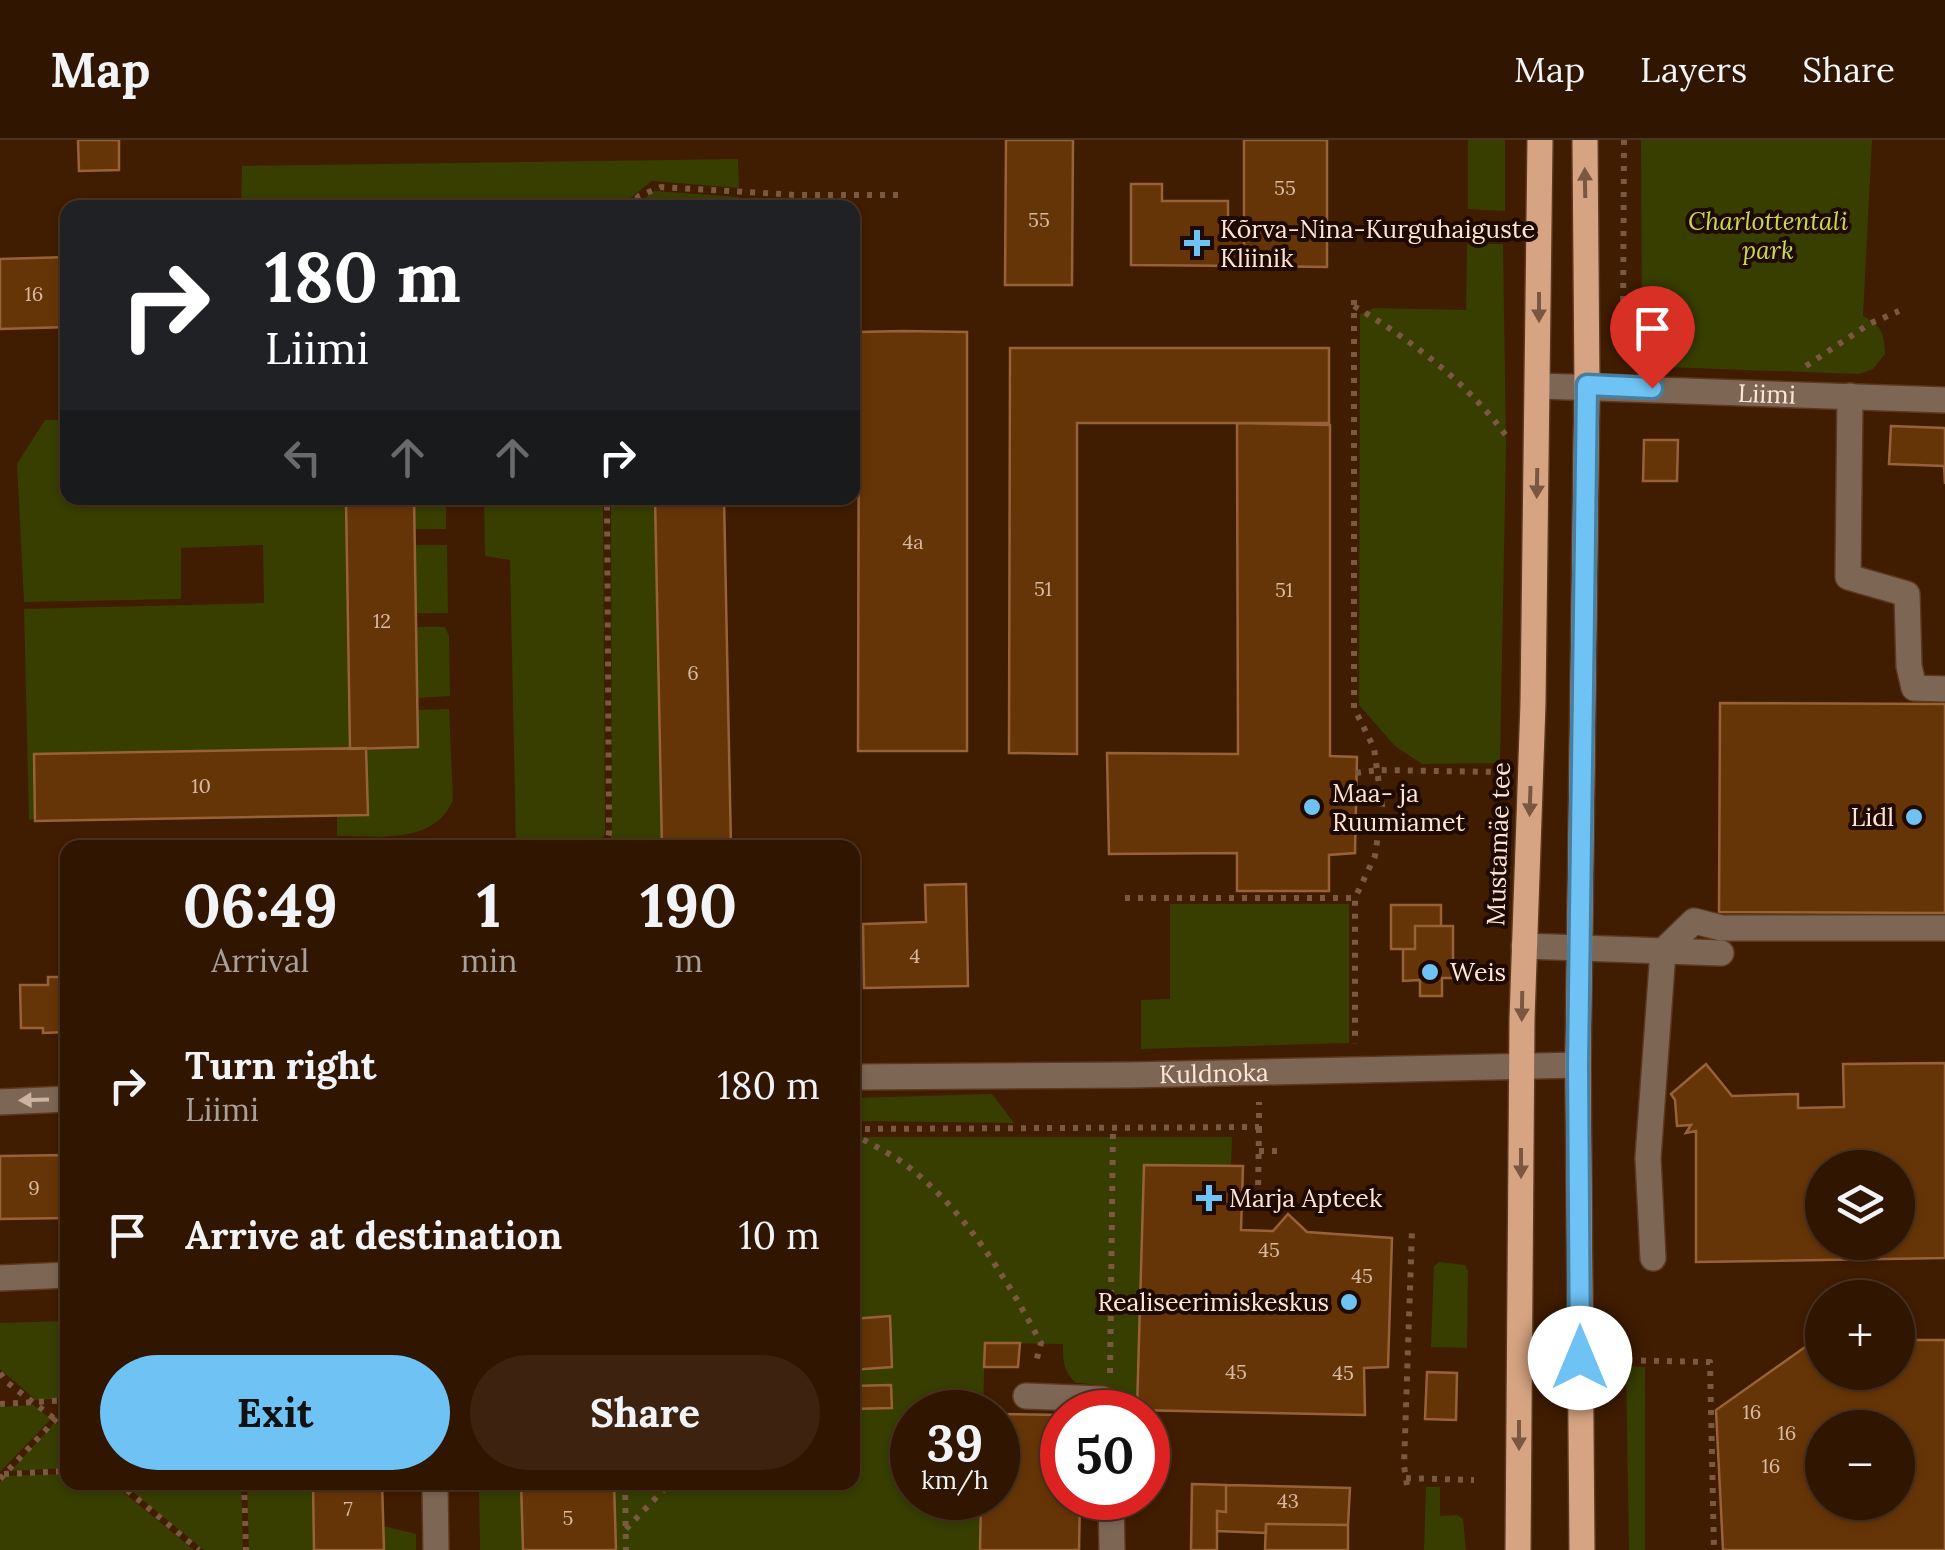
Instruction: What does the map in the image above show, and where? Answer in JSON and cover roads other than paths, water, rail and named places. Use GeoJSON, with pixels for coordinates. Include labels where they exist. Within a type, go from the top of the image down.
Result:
{"type":"FeatureCollection","features":[{"type":"Feature","properties":{"kind":"main road","name":"Mustamäe tee"},"geometry":{"type":"LineString","coordinates":[[1518,1550],[1521,1065],[1533,704],[1540,140]]}},
{"type":"Feature","properties":{"kind":"main road"},"geometry":{"type":"LineString","coordinates":[[1582,1550],[1578,1065],[1587,385],[1585,140]]}},
{"type":"Feature","properties":{"kind":"street","name":"Liimi"},"geometry":{"type":"LineString","coordinates":[[1539,386],[1945,400]]}},
{"type":"Feature","properties":{"kind":"street"},"geometry":{"type":"LineString","coordinates":[[1850,396],[1848,577],[1907,594],[1909,666],[1914,688],[1945,689]]}},
{"type":"Feature","properties":{"kind":"street"},"geometry":{"type":"LineString","coordinates":[[1653,1258],[1648,1158],[1663,951],[1694,920],[1722,928],[1945,928]]}},
{"type":"Feature","properties":{"kind":"street"},"geometry":{"type":"LineString","coordinates":[[1524,946],[1722,953]]}},
{"type":"Feature","properties":{"kind":"street","name":"Kuldnoka"},"geometry":{"type":"LineString","coordinates":[[860,1076],[1578,1065]]}},
{"type":"Feature","properties":{"kind":"street"},"geometry":{"type":"LineString","coordinates":[[0,1102],[60,1099]]}},
{"type":"Feature","properties":{"kind":"street"},"geometry":{"type":"LineString","coordinates":[[0,1278],[60,1276]]}},
{"type":"Feature","properties":{"kind":"street"},"geometry":{"type":"LineString","coordinates":[[1026,1396],[1040,1397]]}},
{"type":"Feature","properties":{"kind":"street"},"geometry":{"type":"LineString","coordinates":[[435,1490],[436,1550]]}},
{"type":"Feature","properties":{"kind":"street"},"geometry":{"type":"LineString","coordinates":[[1111,1520],[1112,1550]]}},
{"type":"Feature","properties":{"kind":"place","name":"Kõrva-Nina-Kurguhaiguste Kliinik"},"geometry":{"type":"Point","coordinates":[1197,243]}},
{"type":"Feature","properties":{"kind":"place","name":"Maa- ja Ruumiamet"},"geometry":{"type":"Point","coordinates":[1312,807]}},
{"type":"Feature","properties":{"kind":"place","name":"Lidl"},"geometry":{"type":"Point","coordinates":[1914,817]}},
{"type":"Feature","properties":{"kind":"place","name":"Weis"},"geometry":{"type":"Point","coordinates":[1430,972]}},
{"type":"Feature","properties":{"kind":"place","name":"Marja Apteek"},"geometry":{"type":"Point","coordinates":[1209,1198]}},
{"type":"Feature","properties":{"kind":"place","name":"Realiseerimiskeskus"},"geometry":{"type":"Point","coordinates":[1349,1302]}},
{"type":"Feature","properties":{"kind":"park label","name":"Charlottentali park"},"geometry":{"type":"Point","coordinates":[1768,236]}}]}
